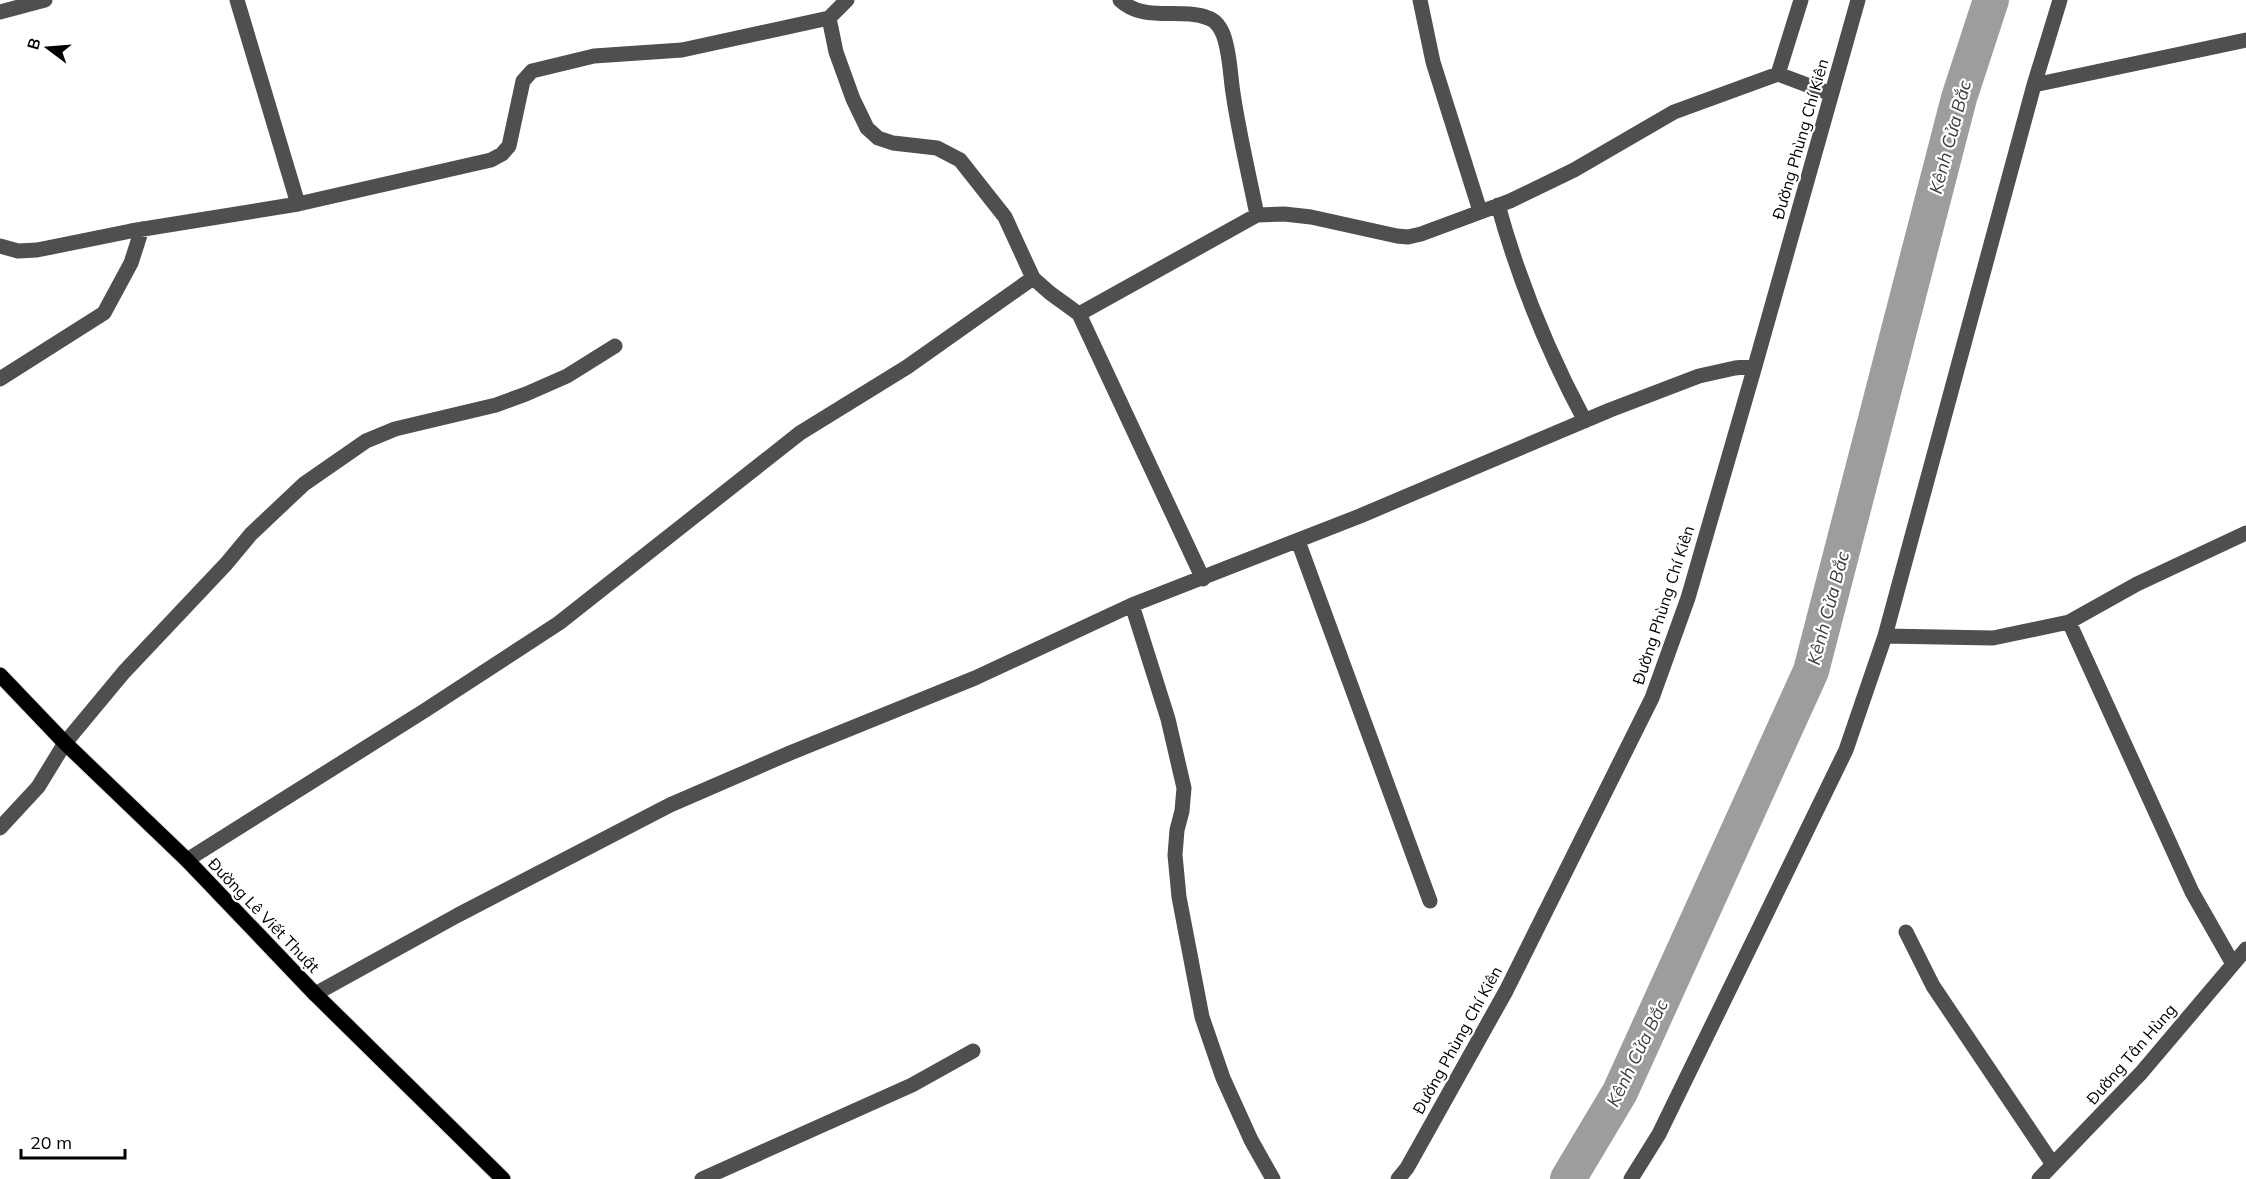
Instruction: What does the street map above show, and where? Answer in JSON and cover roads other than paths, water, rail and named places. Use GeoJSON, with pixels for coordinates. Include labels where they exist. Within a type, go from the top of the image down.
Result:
{"type":"FeatureCollection","features":[{"type":"Feature","properties":{"kind":"main road","name":"Đường Lê Viết Thuật"},"geometry":{"type":"LineString","coordinates":[[0,675],[65,743],[187,860],[315,994],[503,1179]]}},
{"type":"Feature","properties":{"kind":"street"},"geometry":{"type":"LineString","coordinates":[[0,12],[45,0]]}},
{"type":"Feature","properties":{"kind":"street"},"geometry":{"type":"LineString","coordinates":[[237,0],[298,204]]}},
{"type":"Feature","properties":{"kind":"street"},"geometry":{"type":"LineString","coordinates":[[0,246],[18,251],[37,250],[298,204],[491,160],[502,154],[512,139],[523,81],[532,71],[594,56],[682,50],[829,18],[847,0]]}},
{"type":"Feature","properties":{"kind":"street"},"geometry":{"type":"LineString","coordinates":[[1120,0],[1127,7],[1136,10],[1154,14],[1201,16],[1210,18],[1218,25],[1224,36],[1257,215]]}},
{"type":"Feature","properties":{"kind":"street"},"geometry":{"type":"LineString","coordinates":[[1420,0],[1433,62],[1480,211]]}},
{"type":"Feature","properties":{"kind":"street"},"geometry":{"type":"LineString","coordinates":[[1778,74],[1801,0]]}},
{"type":"Feature","properties":{"kind":"street","name":"Đường Phùng Chí Kiên"},"geometry":{"type":"LineString","coordinates":[[1398,1179],[1407,1168],[1506,991],[1652,698],[1688,598],[1858,0]]}},
{"type":"Feature","properties":{"kind":"street"},"geometry":{"type":"LineString","coordinates":[[1631,1179],[1659,1134],[1846,750],[1885,636],[2034,85],[2060,0]]}},
{"type":"Feature","properties":{"kind":"street"},"geometry":{"type":"LineString","coordinates":[[829,18],[836,52],[853,99],[867,128],[878,138],[937,148],[960,160],[1005,217],[1033,278],[1079,314],[1203,579]]}},
{"type":"Feature","properties":{"kind":"street"},"geometry":{"type":"LineString","coordinates":[[2034,85],[2246,40]]}},
{"type":"Feature","properties":{"kind":"street"},"geometry":{"type":"LineString","coordinates":[[1079,314],[1257,215],[1284,214],[1311,217],[1408,237],[1498,205],[1574,170],[1674,112],[1778,74],[1831,94]]}},
{"type":"Feature","properties":{"kind":"street"},"geometry":{"type":"LineString","coordinates":[[1498,205],[1531,305],[1564,383],[1585,421]]}},
{"type":"Feature","properties":{"kind":"street"},"geometry":{"type":"LineString","coordinates":[[0,379],[104,313],[131,263],[142,230]]}},
{"type":"Feature","properties":{"kind":"street"},"geometry":{"type":"LineString","coordinates":[[187,860],[559,623],[800,433],[908,367],[1033,278]]}},
{"type":"Feature","properties":{"kind":"street"},"geometry":{"type":"LineString","coordinates":[[0,828],[38,787],[65,743],[124,672],[226,564],[251,534],[304,484],[366,441],[395,429],[496,405],[526,394],[567,376],[615,346]]}},
{"type":"Feature","properties":{"kind":"street"},"geometry":{"type":"LineString","coordinates":[[315,994],[458,915],[670,805],[790,753],[975,678],[1132,605],[1298,541],[1585,421],[1699,376],[1755,366]]}},
{"type":"Feature","properties":{"kind":"street"},"geometry":{"type":"LineString","coordinates":[[1885,636],[1992,639],[2069,622],[2137,584],[2246,533]]}},
{"type":"Feature","properties":{"kind":"street"},"geometry":{"type":"LineString","coordinates":[[1298,541],[1430,901]]}},
{"type":"Feature","properties":{"kind":"street"},"geometry":{"type":"LineString","coordinates":[[1132,605],[1168,719],[1184,788],[1175,855],[1179,897],[1202,1017],[1223,1078],[1251,1140],[1274,1179]]}},
{"type":"Feature","properties":{"kind":"street"},"geometry":{"type":"LineString","coordinates":[[2069,622],[2192,892],[2233,964]]}},
{"type":"Feature","properties":{"kind":"street"},"geometry":{"type":"LineString","coordinates":[[1906,932],[1934,986],[2052,1163]]}},
{"type":"Feature","properties":{"kind":"street","name":"Đường Tân Hùng"},"geometry":{"type":"LineString","coordinates":[[2038,1179],[2141,1073],[2246,949]]}},
{"type":"Feature","properties":{"kind":"street"},"geometry":{"type":"LineString","coordinates":[[702,1179],[912,1085],[973,1051]]}},
{"type":"Feature","properties":{"kind":"waterway","name":"Kênh Cửa Bắc"},"geometry":{"type":"LineString","coordinates":[[1568,1179],[1620,1092],[1811,671],[1959,98],[1991,0]]}}]}
